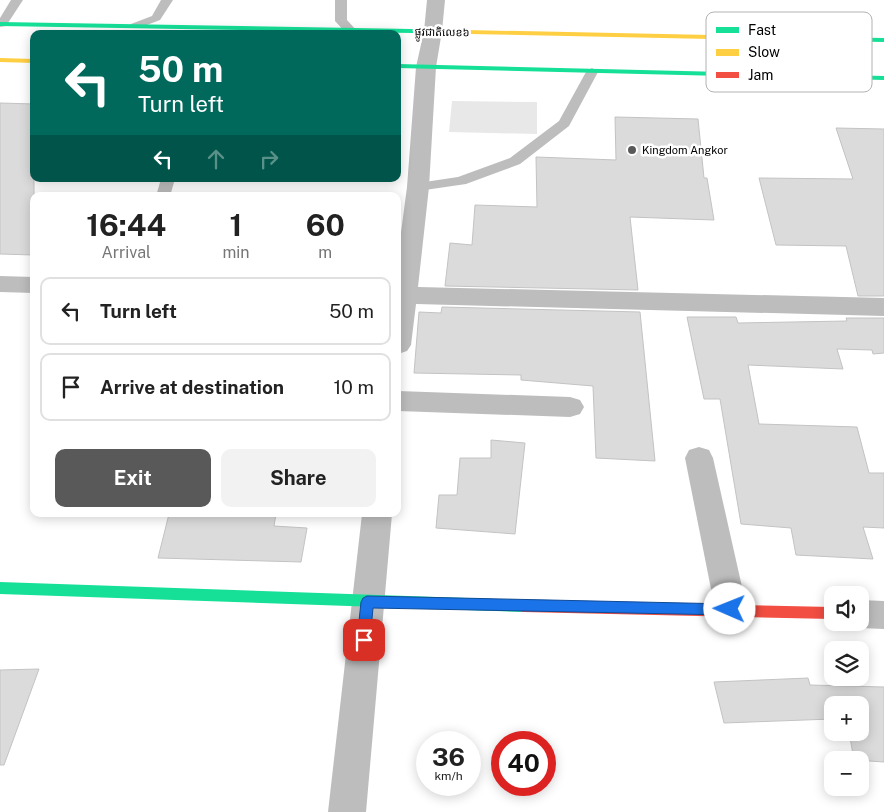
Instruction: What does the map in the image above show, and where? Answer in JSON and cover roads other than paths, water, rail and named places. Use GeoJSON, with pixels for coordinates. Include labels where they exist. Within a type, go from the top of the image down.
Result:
{"type":"FeatureCollection","features":[{"type":"Feature","properties":{"kind":"main road","name":"ផ្លូវជាតិលេខ៦"},"geometry":{"type":"LineString","coordinates":[[1,24],[308,30]]}},
{"type":"Feature","properties":{"kind":"main road","name":"ផ្លូវជាតិលេខ៦"},"geometry":{"type":"LineString","coordinates":[[401,31],[706,36]]}},
{"type":"Feature","properties":{"kind":"main road"},"geometry":{"type":"LineString","coordinates":[[0,60],[30,61]]}},
{"type":"Feature","properties":{"kind":"main road"},"geometry":{"type":"LineString","coordinates":[[401,66],[706,74]]}},
{"type":"Feature","properties":{"kind":"main road"},"geometry":{"type":"LineString","coordinates":[[0,588],[367,602],[824,613]]}},
{"type":"Feature","properties":{"kind":"street"},"geometry":{"type":"LineString","coordinates":[[436,0],[434,31],[426,67],[418,187],[401,295],[884,307]]}},
{"type":"Feature","properties":{"kind":"street"},"geometry":{"type":"LineString","coordinates":[[0,284],[30,285]]}},
{"type":"Feature","properties":{"kind":"street"},"geometry":{"type":"LineString","coordinates":[[401,401],[570,407]]}},
{"type":"Feature","properties":{"kind":"street"},"geometry":{"type":"LineString","coordinates":[[699,458],[730,609]]}},
{"type":"Feature","properties":{"kind":"street"},"geometry":{"type":"LineString","coordinates":[[347,812],[377,517]]}},
{"type":"Feature","properties":{"kind":"street"},"geometry":{"type":"LineString","coordinates":[[869,614],[884,615]]}},
{"type":"Feature","properties":{"kind":"lane"},"geometry":{"type":"LineString","coordinates":[[1,24],[17,0]]}},
{"type":"Feature","properties":{"kind":"lane"},"geometry":{"type":"LineString","coordinates":[[135,26],[156,18],[167,0]]}},
{"type":"Feature","properties":{"kind":"lane"},"geometry":{"type":"LineString","coordinates":[[341,0],[341,22],[350,30]]}},
{"type":"Feature","properties":{"kind":"lane"},"geometry":{"type":"LineString","coordinates":[[418,187],[461,182],[514,162],[564,122],[592,72]]}},
{"type":"Feature","properties":{"kind":"place","name":"Kingdom Angkor"},"geometry":{"type":"Point","coordinates":[632,150]}}]}
